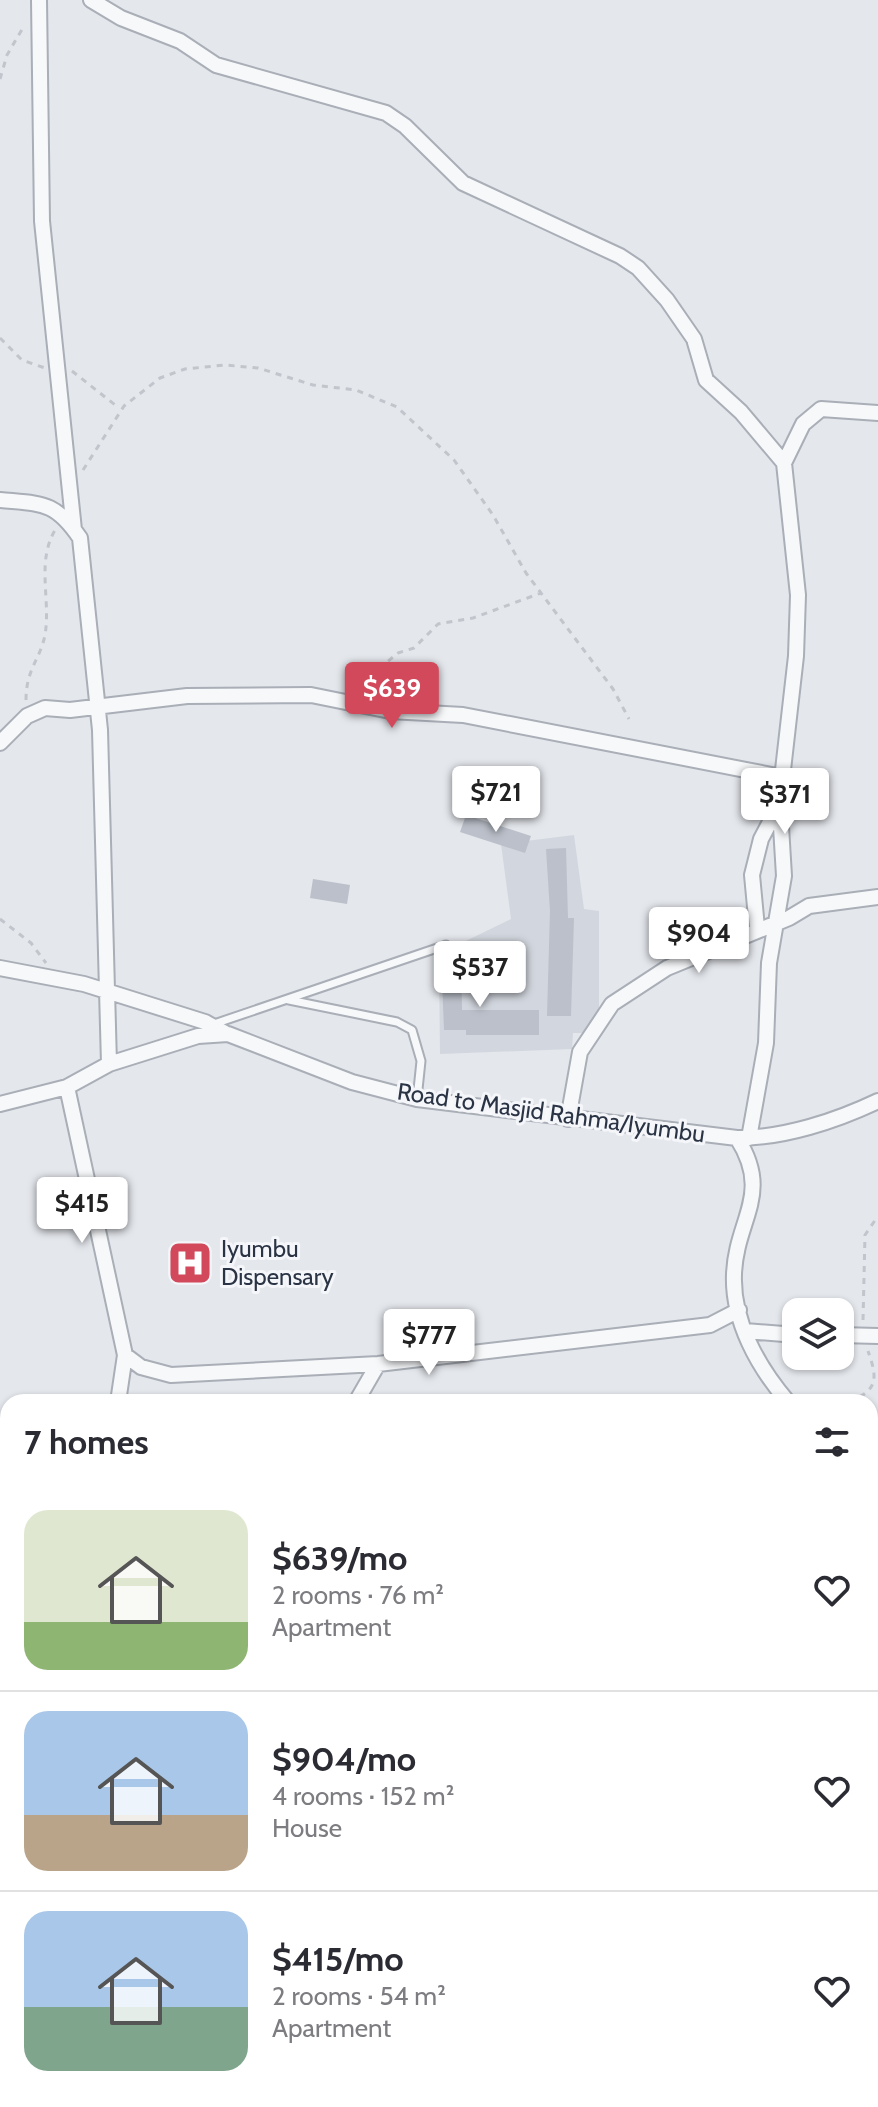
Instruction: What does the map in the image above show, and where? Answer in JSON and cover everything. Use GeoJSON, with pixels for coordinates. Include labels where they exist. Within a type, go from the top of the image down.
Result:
{"type":"FeatureCollection","features":[{"type":"Feature","properties":{"kind":"street"},"geometry":{"type":"LineString","coordinates":[[39,0],[42,221],[72,485],[74,530]]}},
{"type":"Feature","properties":{"kind":"street"},"geometry":{"type":"LineString","coordinates":[[91,0],[121,18],[180,41],[216,65],[386,113],[405,126],[463,183],[629,262],[658,290],[694,339],[706,380],[741,412],[784,463]]}},
{"type":"Feature","properties":{"kind":"street"},"geometry":{"type":"LineString","coordinates":[[783,1394],[748,1342],[739,1310],[734,1270],[754,1194],[754,1177],[743,1138],[766,1043],[775,923],[784,876],[779,805],[796,656],[798,595],[784,463],[803,424],[821,409],[878,413]]}},
{"type":"Feature","properties":{"kind":"street"},"geometry":{"type":"LineString","coordinates":[[0,500],[36,503],[65,516],[80,538],[99,705],[110,992],[109,1064]]}},
{"type":"Feature","properties":{"kind":"street"},"geometry":{"type":"LineString","coordinates":[[0,743],[27,716],[45,708],[70,710],[131,700],[258,692],[326,696],[390,711],[463,715],[782,777]]}},
{"type":"Feature","properties":{"kind":"street"},"geometry":{"type":"LineString","coordinates":[[757,928],[752,875],[761,839],[779,805]]}},
{"type":"Feature","properties":{"kind":"street"},"geometry":{"type":"LineString","coordinates":[[568,1119],[580,1052],[612,1004],[667,968],[817,903],[878,897]]}},
{"type":"Feature","properties":{"kind":"street"},"geometry":{"type":"LineString","coordinates":[[0,968],[110,992],[212,1025],[228,1034]]}},
{"type":"Feature","properties":{"kind":"street","name":"Road to Masjid Rahma/Iyumbu"},"geometry":{"type":"LineString","coordinates":[[0,1104],[67,1087],[109,1064],[206,1034],[228,1034],[352,1082],[417,1099],[743,1138],[836,1119],[878,1101]]}},
{"type":"Feature","properties":{"kind":"street"},"geometry":{"type":"LineString","coordinates":[[67,1087],[125,1355],[119,1394]]}},
{"type":"Feature","properties":{"kind":"street"},"geometry":{"type":"LineString","coordinates":[[125,1355],[141,1367],[171,1375],[378,1364],[710,1325],[739,1310]]}},
{"type":"Feature","properties":{"kind":"street"},"geometry":{"type":"LineString","coordinates":[[745,1331],[782,1334]]}},
{"type":"Feature","properties":{"kind":"street"},"geometry":{"type":"LineString","coordinates":[[361,1394],[378,1364]]}},
{"type":"Feature","properties":{"kind":"lane"},"geometry":{"type":"LineString","coordinates":[[212,1025],[446,945]]}},
{"type":"Feature","properties":{"kind":"lane"},"geometry":{"type":"LineString","coordinates":[[287,999],[397,1022],[412,1030],[421,1061],[417,1099]]}},
{"type":"Feature","properties":{"kind":"path"},"geometry":{"type":"LineString","coordinates":[[0,79],[7,55],[26,20]]}},
{"type":"Feature","properties":{"kind":"path"},"geometry":{"type":"LineString","coordinates":[[72,485],[122,408],[160,378],[185,369],[213,365],[248,367],[313,385],[356,390],[408,414],[454,460],[493,515],[541,593],[613,689],[629,719]]}},
{"type":"Feature","properties":{"kind":"path"},"geometry":{"type":"LineString","coordinates":[[27,716],[28,673],[45,635],[46,551],[65,516]]}},
{"type":"Feature","properties":{"kind":"path"},"geometry":{"type":"LineString","coordinates":[[326,696],[357,683],[398,653],[414,648],[438,624],[473,618],[541,593]]}},
{"type":"Feature","properties":{"kind":"path"},"geometry":{"type":"LineString","coordinates":[[0,919],[45,959],[49,977]]}},
{"type":"Feature","properties":{"kind":"path"},"geometry":{"type":"LineString","coordinates":[[867,1394],[875,1377],[871,1336],[861,1299],[862,1257],[865,1235],[878,1216]]}},
{"type":"Feature","properties":{"kind":"shaded area"},"geometry":{"type":"Polygon","coordinates":[[[574,835],[584,909],[599,911],[599,1033],[573,1033],[572,1049],[440,1054],[439,954],[511,919],[501,844],[574,835]]]}},
{"type":"Feature","properties":{"kind":"building"},"geometry":{"type":"Polygon","coordinates":[[[466,815],[531,836],[525,853],[460,832],[466,815]]]}},
{"type":"Feature","properties":{"kind":"building"},"geometry":{"type":"Polygon","coordinates":[[[566,848],[568,918],[574,918],[571,1016],[547,1016],[550,911],[546,849],[566,848]]]}},
{"type":"Feature","properties":{"kind":"building"},"geometry":{"type":"Polygon","coordinates":[[[313,879],[350,885],[347,904],[310,898],[313,879]]]}},
{"type":"Feature","properties":{"kind":"building"},"geometry":{"type":"Polygon","coordinates":[[[441,955],[461,955],[462,1010],[539,1010],[539,1035],[466,1035],[466,1030],[444,1030],[441,955]]]}},
{"type":"Feature","properties":{"kind":"building","name":"Iyumbu Dispensary"},"geometry":{"type":"Polygon","coordinates":[[[205,1246],[210,1272],[175,1279],[169,1254],[205,1246]]]}},
{"type":"Feature","properties":{"kind":"place","name":"Iyumbu Dispensary"},"geometry":{"type":"Point","coordinates":[190,1263]}}]}
